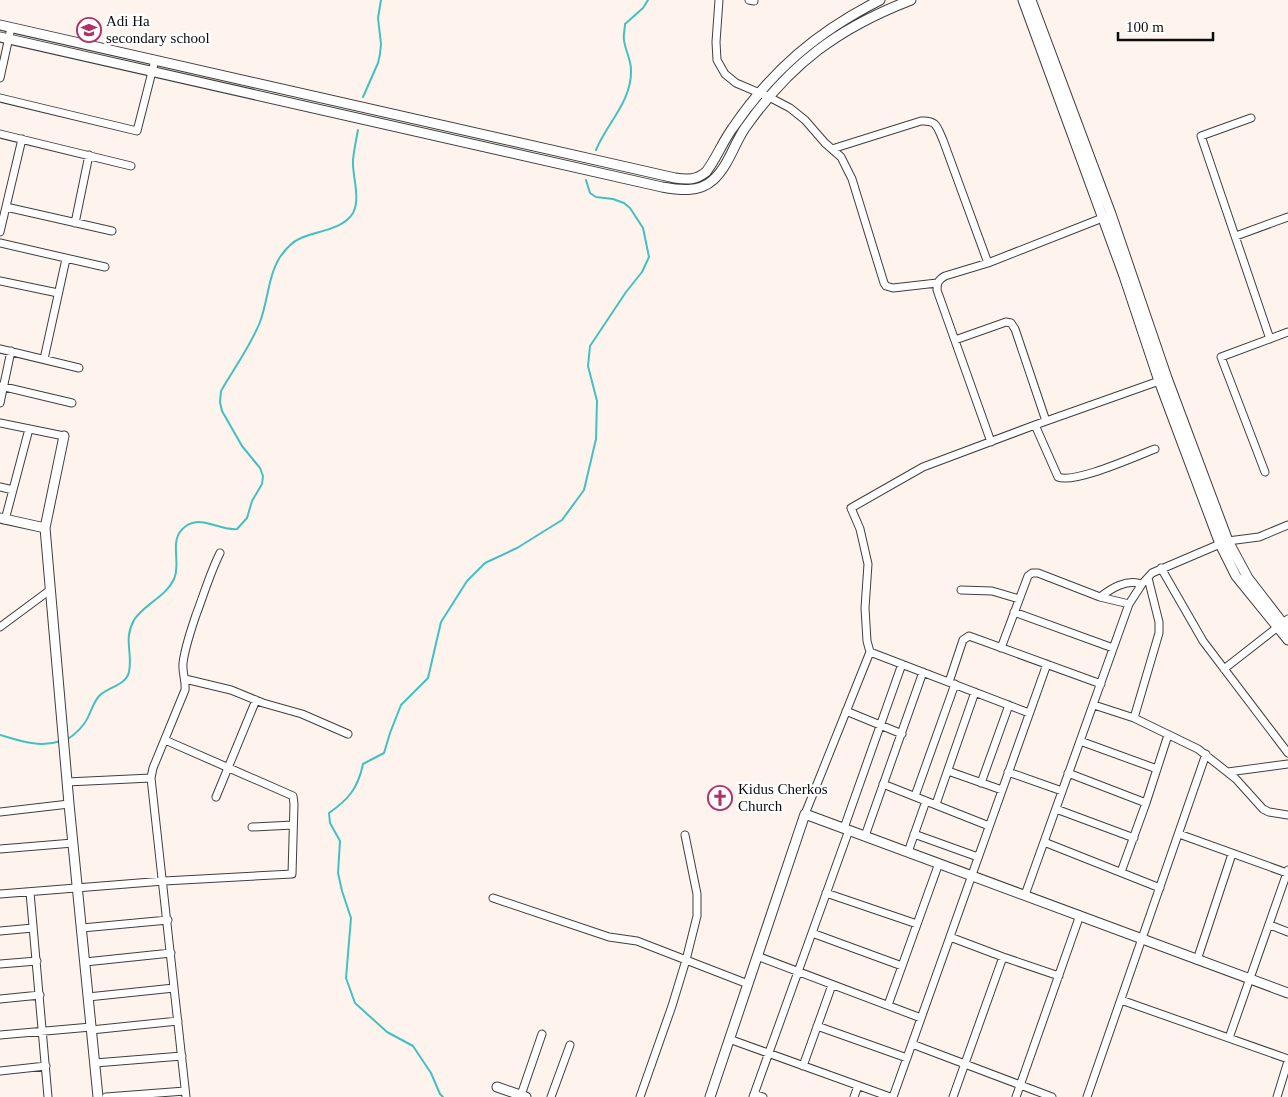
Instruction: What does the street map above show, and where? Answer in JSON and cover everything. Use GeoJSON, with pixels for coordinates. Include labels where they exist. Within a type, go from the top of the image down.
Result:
{"type":"FeatureCollection","features":[{"type":"Feature","properties":{"kind":"street"},"geometry":{"type":"LineString","coordinates":[[719,0],[716,42],[717,60],[725,74],[736,83],[769,96],[790,108],[805,120],[825,144],[841,157],[852,179],[886,286],[893,288],[937,283]]}},
{"type":"Feature","properties":{"kind":"street"},"geometry":{"type":"LineString","coordinates":[[0,25],[427,123],[688,180],[700,177],[706,172],[732,128],[774,74],[827,31],[880,0]]}},
{"type":"Feature","properties":{"kind":"street"},"geometry":{"type":"LineString","coordinates":[[4,38],[662,187],[695,189],[709,183],[720,171],[744,129],[769,96],[797,66],[819,48],[860,22],[911,0]]}},
{"type":"Feature","properties":{"kind":"street"},"geometry":{"type":"LineString","coordinates":[[1023,0],[1033,14]]}},
{"type":"Feature","properties":{"kind":"street"},"geometry":{"type":"LineString","coordinates":[[1031,0],[1033,14],[1071,119],[1111,214],[1127,274],[1232,569],[1284,625],[1288,640]]}},
{"type":"Feature","properties":{"kind":"street"},"geometry":{"type":"LineString","coordinates":[[0,78],[4,38],[11,28]]}},
{"type":"Feature","properties":{"kind":"street"},"geometry":{"type":"LineString","coordinates":[[0,98],[137,130],[155,60]]}},
{"type":"Feature","properties":{"kind":"street"},"geometry":{"type":"LineString","coordinates":[[281,101],[283,90]]}},
{"type":"Feature","properties":{"kind":"street"},"geometry":{"type":"LineString","coordinates":[[1251,118],[1201,136],[1270,339]]}},
{"type":"Feature","properties":{"kind":"street"},"geometry":{"type":"LineString","coordinates":[[1071,119],[1102,218],[1127,274]]}},
{"type":"Feature","properties":{"kind":"street"},"geometry":{"type":"LineString","coordinates":[[832,149],[921,120],[930,120],[935,124],[943,140],[988,263]]}},
{"type":"Feature","properties":{"kind":"street"},"geometry":{"type":"LineString","coordinates":[[426,133],[427,123]]}},
{"type":"Feature","properties":{"kind":"street"},"geometry":{"type":"LineString","coordinates":[[0,134],[131,166]]}},
{"type":"Feature","properties":{"kind":"street"},"geometry":{"type":"LineString","coordinates":[[0,232],[22,139]]}},
{"type":"Feature","properties":{"kind":"street"},"geometry":{"type":"LineString","coordinates":[[75,223],[89,155]]}},
{"type":"Feature","properties":{"kind":"street"},"geometry":{"type":"LineString","coordinates":[[6,208],[112,231]]}},
{"type":"Feature","properties":{"kind":"street"},"geometry":{"type":"LineString","coordinates":[[991,442],[937,290],[937,283],[945,276],[988,263],[1111,214]]}},
{"type":"Feature","properties":{"kind":"street"},"geometry":{"type":"LineString","coordinates":[[1236,236],[1288,217]]}},
{"type":"Feature","properties":{"kind":"street"},"geometry":{"type":"LineString","coordinates":[[0,244],[105,267]]}},
{"type":"Feature","properties":{"kind":"street"},"geometry":{"type":"LineString","coordinates":[[44,359],[66,259]]}},
{"type":"Feature","properties":{"kind":"street"},"geometry":{"type":"LineString","coordinates":[[0,282],[58,293]]}},
{"type":"Feature","properties":{"kind":"street"},"geometry":{"type":"LineString","coordinates":[[955,340],[1006,322],[1011,323],[1015,329],[1046,421]]}},
{"type":"Feature","properties":{"kind":"street"},"geometry":{"type":"LineString","coordinates":[[1265,472],[1221,357],[1288,332]]}},
{"type":"Feature","properties":{"kind":"street"},"geometry":{"type":"LineString","coordinates":[[0,349],[79,368]]}},
{"type":"Feature","properties":{"kind":"street"},"geometry":{"type":"LineString","coordinates":[[0,403],[2,386],[11,351]]}},
{"type":"Feature","properties":{"kind":"street"},"geometry":{"type":"LineString","coordinates":[[710,1097],[805,814],[870,652],[864,608],[868,564],[860,529],[851,508],[923,467],[1163,379]]}},
{"type":"Feature","properties":{"kind":"street"},"geometry":{"type":"LineString","coordinates":[[2,386],[72,403]]}},
{"type":"Feature","properties":{"kind":"street"},"geometry":{"type":"LineString","coordinates":[[0,423],[64,436],[45,528],[63,740],[98,1097]]}},
{"type":"Feature","properties":{"kind":"street"},"geometry":{"type":"LineString","coordinates":[[1035,425],[1058,477],[1062,479],[1083,476],[1155,449]]}},
{"type":"Feature","properties":{"kind":"street"},"geometry":{"type":"LineString","coordinates":[[29,429],[13,490],[3,519],[45,528]]}},
{"type":"Feature","properties":{"kind":"street"},"geometry":{"type":"LineString","coordinates":[[0,487],[13,490]]}},
{"type":"Feature","properties":{"kind":"street"},"geometry":{"type":"LineString","coordinates":[[1025,895],[1129,604],[1145,581],[1152,572],[1224,543],[1260,537],[1288,525]]}},
{"type":"Feature","properties":{"kind":"street"},"geometry":{"type":"LineString","coordinates":[[106,1097],[186,1094],[164,880],[151,778],[153,768],[185,690],[183,660],[211,572],[220,553]]}},
{"type":"Feature","properties":{"kind":"street"},"geometry":{"type":"LineString","coordinates":[[1161,568],[1203,641],[1288,753]]}},
{"type":"Feature","properties":{"kind":"street"},"geometry":{"type":"LineString","coordinates":[[1001,648],[1028,576],[1035,572],[1100,597],[1129,604]]}},
{"type":"Feature","properties":{"kind":"street"},"geometry":{"type":"LineString","coordinates":[[1100,597],[1118,585],[1145,581]]}},
{"type":"Feature","properties":{"kind":"street"},"geometry":{"type":"LineString","coordinates":[[1134,718],[1159,633],[1159,622],[1145,581]]}},
{"type":"Feature","properties":{"kind":"street"},"geometry":{"type":"LineString","coordinates":[[0,627],[50,590]]}},
{"type":"Feature","properties":{"kind":"street"},"geometry":{"type":"LineString","coordinates":[[961,590],[992,590],[1019,599]]}},
{"type":"Feature","properties":{"kind":"street"},"geometry":{"type":"LineString","coordinates":[[1014,612],[1113,648]]}},
{"type":"Feature","properties":{"kind":"street"},"geometry":{"type":"LineString","coordinates":[[1224,669],[1284,625]]}},
{"type":"Feature","properties":{"kind":"street"},"geometry":{"type":"LineString","coordinates":[[915,796],[952,683],[963,640],[966,636],[971,636],[1101,684]]}},
{"type":"Feature","properties":{"kind":"street"},"geometry":{"type":"LineString","coordinates":[[870,652],[1029,713]]}},
{"type":"Feature","properties":{"kind":"street"},"geometry":{"type":"LineString","coordinates":[[762,1097],[754,1096],[826,893],[880,724],[902,664]]}},
{"type":"Feature","properties":{"kind":"street"},"geometry":{"type":"LineString","coordinates":[[729,1039],[892,1097],[1047,664]]}},
{"type":"Feature","properties":{"kind":"street"},"geometry":{"type":"LineString","coordinates":[[865,836],[923,672]]}},
{"type":"Feature","properties":{"kind":"street"},"geometry":{"type":"LineString","coordinates":[[185,679],[231,690],[302,714],[348,734]]}},
{"type":"Feature","properties":{"kind":"street"},"geometry":{"type":"LineString","coordinates":[[936,804],[975,692]]}},
{"type":"Feature","properties":{"kind":"street"},"geometry":{"type":"LineString","coordinates":[[216,797],[256,700]]}},
{"type":"Feature","properties":{"kind":"street"},"geometry":{"type":"LineString","coordinates":[[981,782],[1009,705]]}},
{"type":"Feature","properties":{"kind":"street"},"geometry":{"type":"LineString","coordinates":[[1094,705],[1134,718],[1206,754],[1228,772],[1263,808],[1269,812],[1288,814]]}},
{"type":"Feature","properties":{"kind":"street"},"geometry":{"type":"LineString","coordinates":[[846,710],[902,734]]}},
{"type":"Feature","properties":{"kind":"street"},"geometry":{"type":"LineString","coordinates":[[1121,872],[1168,735]]}},
{"type":"Feature","properties":{"kind":"street"},"geometry":{"type":"LineString","coordinates":[[0,894],[164,880],[292,874],[294,868],[293,796],[165,740]]}},
{"type":"Feature","properties":{"kind":"street"},"geometry":{"type":"LineString","coordinates":[[1080,741],[1157,769]]}},
{"type":"Feature","properties":{"kind":"street"},"geometry":{"type":"LineString","coordinates":[[1087,1097],[1206,754]]}},
{"type":"Feature","properties":{"kind":"street"},"geometry":{"type":"LineString","coordinates":[[1228,772],[1288,764]]}},
{"type":"Feature","properties":{"kind":"street"},"geometry":{"type":"LineString","coordinates":[[948,771],[1002,790]]}},
{"type":"Feature","properties":{"kind":"street"},"geometry":{"type":"LineString","coordinates":[[1008,772],[1062,791]]}},
{"type":"Feature","properties":{"kind":"street"},"geometry":{"type":"LineString","coordinates":[[1068,773],[1146,803]]}},
{"type":"Feature","properties":{"kind":"street"},"geometry":{"type":"LineString","coordinates":[[67,782],[151,778]]}},
{"type":"Feature","properties":{"kind":"street"},"geometry":{"type":"LineString","coordinates":[[883,784],[989,826]]}},
{"type":"Feature","properties":{"kind":"street"},"geometry":{"type":"LineString","coordinates":[[908,852],[926,801]]}},
{"type":"Feature","properties":{"kind":"street"},"geometry":{"type":"LineString","coordinates":[[0,812],[69,804]]}},
{"type":"Feature","properties":{"kind":"street"},"geometry":{"type":"LineString","coordinates":[[1056,809],[1134,838]]}},
{"type":"Feature","properties":{"kind":"street"},"geometry":{"type":"LineString","coordinates":[[805,814],[1288,993]]}},
{"type":"Feature","properties":{"kind":"street"},"geometry":{"type":"LineString","coordinates":[[252,827],[293,825]]}},
{"type":"Feature","properties":{"kind":"street"},"geometry":{"type":"LineString","coordinates":[[914,834],[978,857]]}},
{"type":"Feature","properties":{"kind":"street"},"geometry":{"type":"LineString","coordinates":[[1179,834],[1288,872],[1229,1038]]}},
{"type":"Feature","properties":{"kind":"street"},"geometry":{"type":"LineString","coordinates":[[640,1097],[686,960],[697,916],[697,894],[685,835]]}},
{"type":"Feature","properties":{"kind":"street"},"geometry":{"type":"LineString","coordinates":[[1044,842],[1160,888]]}},
{"type":"Feature","properties":{"kind":"street"},"geometry":{"type":"LineString","coordinates":[[0,849],[73,843]]}},
{"type":"Feature","properties":{"kind":"street"},"geometry":{"type":"LineString","coordinates":[[1196,960],[1232,854]]}},
{"type":"Feature","properties":{"kind":"street"},"geometry":{"type":"LineString","coordinates":[[888,1005],[939,863]]}},
{"type":"Feature","properties":{"kind":"street"},"geometry":{"type":"LineString","coordinates":[[30,892],[48,1097]]}},
{"type":"Feature","properties":{"kind":"street"},"geometry":{"type":"LineString","coordinates":[[826,893],[917,924]]}},
{"type":"Feature","properties":{"kind":"street"},"geometry":{"type":"LineString","coordinates":[[493,898],[609,937],[637,941],[748,984]]}},
{"type":"Feature","properties":{"kind":"street"},"geometry":{"type":"LineString","coordinates":[[1016,1097],[1080,915]]}},
{"type":"Feature","properties":{"kind":"street"},"geometry":{"type":"LineString","coordinates":[[82,928],[168,920]]}},
{"type":"Feature","properties":{"kind":"street"},"geometry":{"type":"LineString","coordinates":[[1270,925],[1288,932]]}},
{"type":"Feature","properties":{"kind":"street"},"geometry":{"type":"LineString","coordinates":[[0,931],[33,928]]}},
{"type":"Feature","properties":{"kind":"street"},"geometry":{"type":"LineString","coordinates":[[812,933],[902,966]]}},
{"type":"Feature","properties":{"kind":"street"},"geometry":{"type":"LineString","coordinates":[[950,937],[1002,958],[1059,976]]}},
{"type":"Feature","properties":{"kind":"street"},"geometry":{"type":"LineString","coordinates":[[85,962],[171,953]]}},
{"type":"Feature","properties":{"kind":"street"},"geometry":{"type":"LineString","coordinates":[[757,956],[921,1018]]}},
{"type":"Feature","properties":{"kind":"street"},"geometry":{"type":"LineString","coordinates":[[953,1097],[1002,958]]}},
{"type":"Feature","properties":{"kind":"street"},"geometry":{"type":"LineString","coordinates":[[0,964],[37,961]]}},
{"type":"Feature","properties":{"kind":"street"},"geometry":{"type":"LineString","coordinates":[[803,1066],[832,985]]}},
{"type":"Feature","properties":{"kind":"street"},"geometry":{"type":"LineString","coordinates":[[88,997],[174,988]]}},
{"type":"Feature","properties":{"kind":"street"},"geometry":{"type":"LineString","coordinates":[[0,999],[40,995]]}},
{"type":"Feature","properties":{"kind":"street"},"geometry":{"type":"LineString","coordinates":[[1122,1000],[1288,1060],[1277,1097]]}},
{"type":"Feature","properties":{"kind":"street"},"geometry":{"type":"LineString","coordinates":[[0,1035],[178,1021]]}},
{"type":"Feature","properties":{"kind":"street"},"geometry":{"type":"LineString","coordinates":[[816,1026],[907,1058]]}},
{"type":"Feature","properties":{"kind":"street"},"geometry":{"type":"LineString","coordinates":[[497,1087],[523,1096],[542,1034]]}},
{"type":"Feature","properties":{"kind":"street"},"geometry":{"type":"LineString","coordinates":[[912,1044],[1052,1097]]}},
{"type":"Feature","properties":{"kind":"street"},"geometry":{"type":"LineString","coordinates":[[551,1097],[570,1045]]}},
{"type":"Feature","properties":{"kind":"street"},"geometry":{"type":"LineString","coordinates":[[95,1063],[182,1056]]}},
{"type":"Feature","properties":{"kind":"street"},"geometry":{"type":"LineString","coordinates":[[0,1071],[46,1066]]}},
{"type":"Feature","properties":{"kind":"street"},"geometry":{"type":"LineString","coordinates":[[854,1097],[858,1086]]}},
{"type":"Feature","properties":{"kind":"waterway"},"geometry":{"type":"LineString","coordinates":[[363,97],[380,54],[381,44],[378,18],[381,0]]}},
{"type":"Feature","properties":{"kind":"waterway"},"geometry":{"type":"LineString","coordinates":[[596,150],[628,92],[631,66],[624,38],[625,24],[643,8],[648,0]]}},
{"type":"Feature","properties":{"kind":"waterway"},"geometry":{"type":"LineString","coordinates":[[66,740],[82,726],[100,695],[121,683],[127,676],[130,665],[129,634],[131,627],[138,614],[166,591],[174,579],[177,565],[176,544],[180,531],[192,523],[199,522],[237,529],[247,518],[252,501],[262,484],[263,476],[260,468],[242,446],[222,411],[220,402],[221,391],[256,331],[263,314],[273,272],[282,254],[296,240],[336,227],[353,213],[356,201],[353,160],[358,130]]}},
{"type":"Feature","properties":{"kind":"waterway"},"geometry":{"type":"LineString","coordinates":[[443,1097],[431,1073],[413,1046],[387,1032],[355,1003],[346,978],[351,918],[338,873],[340,841],[330,823],[329,813],[352,792],[363,764],[384,753],[401,705],[428,678],[441,622],[467,581],[485,563],[517,548],[562,520],[584,490],[596,439],[597,401],[588,366],[590,346],[626,292],[642,272],[649,257],[643,228],[630,208],[624,203],[613,199],[596,197],[590,193],[586,180]]}},
{"type":"Feature","properties":{"kind":"waterway"},"geometry":{"type":"LineString","coordinates":[[0,735],[38,744],[61,741]]}},
{"type":"Feature","properties":{"kind":"place","name":"Adi Ha secondary school"},"geometry":{"type":"Point","coordinates":[89,30]}},
{"type":"Feature","properties":{"kind":"place","name":"Kidus Cherkos Church"},"geometry":{"type":"Point","coordinates":[720,798]}}]}
